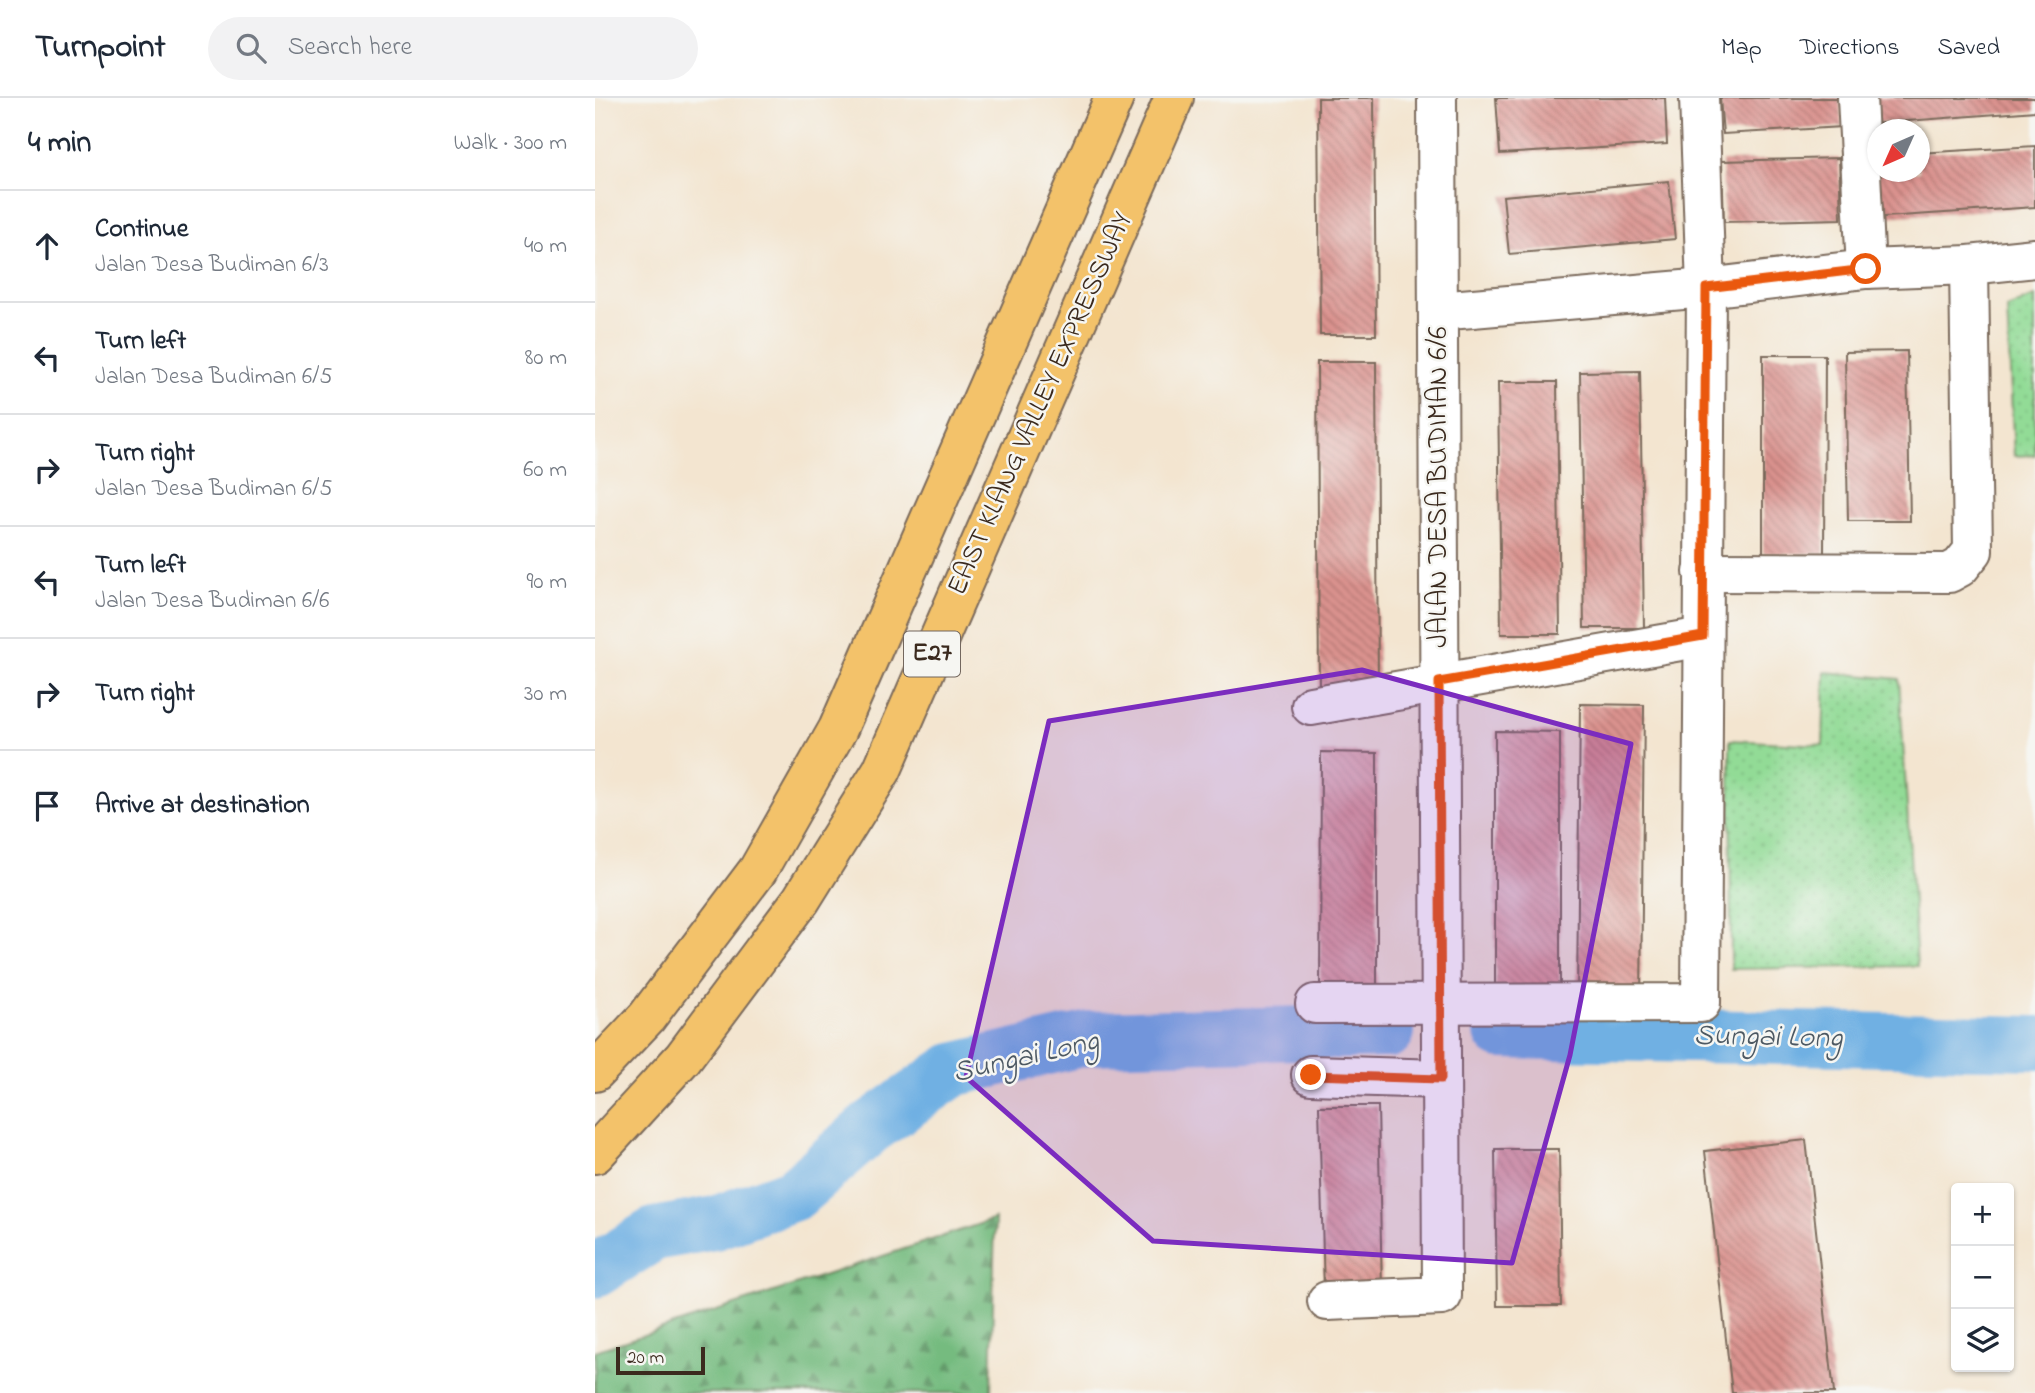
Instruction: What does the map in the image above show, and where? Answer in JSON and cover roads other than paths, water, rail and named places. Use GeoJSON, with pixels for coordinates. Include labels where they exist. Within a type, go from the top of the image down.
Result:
{"type":"FeatureCollection","features":[{"type":"Feature","properties":{"kind":"highway","name":"EAST KLANG VALLEY EXPRESSWAY"},"geometry":{"type":"LineString","coordinates":[[595,1072],[647,1017],[758,870],[838,729],[1114,98]]}},
{"type":"Feature","properties":{"kind":"highway","name":"EAST KLANG VALLEY EXPRESSWAY"},"geometry":{"type":"LineString","coordinates":[[595,1154],[683,1058],[778,932],[882,770],[1174,98]]}},
{"type":"Feature","properties":{"kind":"street","name":"JALAN DESA BUDIMAN 6/6"},"geometry":{"type":"LineString","coordinates":[[1327,1301],[1442,1296],[1437,98]]}},
{"type":"Feature","properties":{"kind":"street"},"geometry":{"type":"LineString","coordinates":[[1315,1004],[1700,1003],[1706,288],[1699,98]]}},
{"type":"Feature","properties":{"kind":"street"},"geometry":{"type":"LineString","coordinates":[[1857,98],[1866,269]]}},
{"type":"Feature","properties":{"kind":"street"},"geometry":{"type":"LineString","coordinates":[[1438,311],[1706,288],[1866,269],[1969,265],[2035,258]]}},
{"type":"Feature","properties":{"kind":"street"},"geometry":{"type":"LineString","coordinates":[[1703,572],[1949,573],[1960,567],[1973,551],[1969,265]]}},
{"type":"Feature","properties":{"kind":"street"},"geometry":{"type":"LineString","coordinates":[[1311,706],[1703,636]]}},
{"type":"Feature","properties":{"kind":"street"},"geometry":{"type":"LineString","coordinates":[[1311,1075],[1441,1079]]}},
{"type":"Feature","properties":{"kind":"waterway","name":"Sungai Long"},"geometry":{"type":"LineString","coordinates":[[595,1271],[654,1234],[715,1223],[794,1194],[871,1127],[953,1070],[1090,1038],[1388,1031]]}},
{"type":"Feature","properties":{"kind":"waterway","name":"Sungai Long"},"geometry":{"type":"LineString","coordinates":[[1501,1032],[2035,1043]]}}]}
